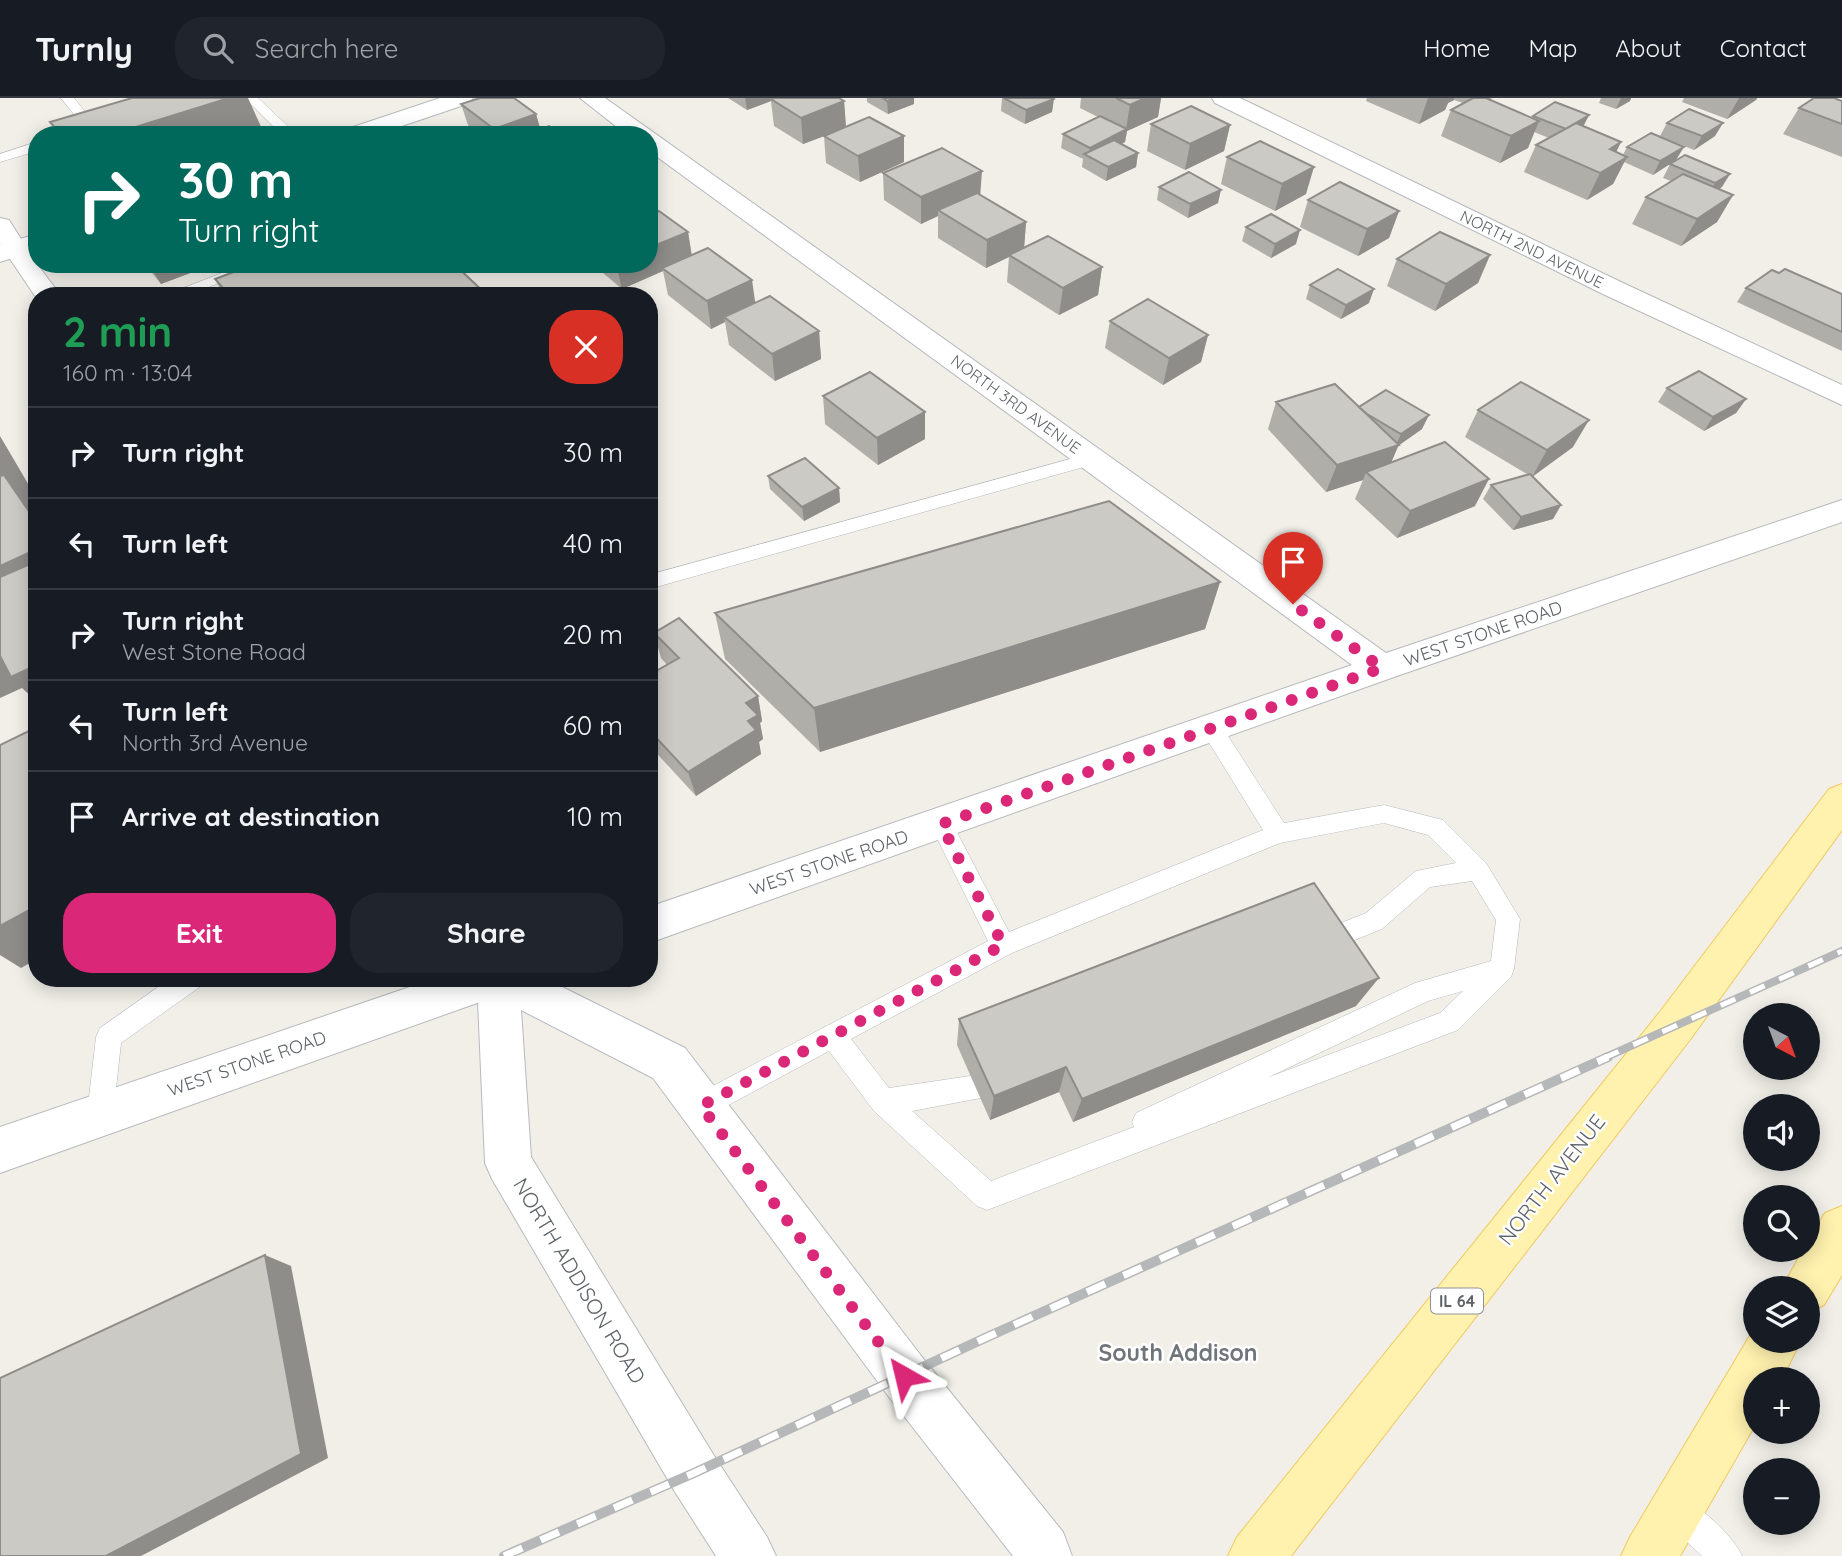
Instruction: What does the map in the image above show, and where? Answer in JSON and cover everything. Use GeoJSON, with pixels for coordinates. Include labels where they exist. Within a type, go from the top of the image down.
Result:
{"type":"FeatureCollection","features":[{"type":"Feature","properties":{"kind":"main road","name":"NORTH AVENUE"},"geometry":{"type":"LineString","coordinates":[[1256,1556],[1674,1027],[1842,800]]}},
{"type":"Feature","properties":{"kind":"main road"},"geometry":{"type":"LineString","coordinates":[[1814,1276],[1842,1230]]}},
{"type":"Feature","properties":{"kind":"main road"},"geometry":{"type":"LineString","coordinates":[[1649,1556],[1768,1353]]}},
{"type":"Feature","properties":{"kind":"street"},"geometry":{"type":"LineString","coordinates":[[379,126],[462,98]]}},
{"type":"Feature","properties":{"kind":"street"},"geometry":{"type":"LineString","coordinates":[[591,98],[630,126]]}},
{"type":"Feature","properties":{"kind":"street","name":"NORTH 2ND AVENUE"},"geometry":{"type":"LineString","coordinates":[[1223,98],[1614,289],[1842,396]]}},
{"type":"Feature","properties":{"kind":"street","name":"NORTH 3RD AVENUE"},"geometry":{"type":"LineString","coordinates":[[658,146],[1382,668]]}},
{"type":"Feature","properties":{"kind":"street"},"geometry":{"type":"LineString","coordinates":[[0,225],[28,264]]}},
{"type":"Feature","properties":{"kind":"street","name":"WEST STONE ROAD"},"geometry":{"type":"LineString","coordinates":[[658,922],[1382,668],[1842,511]]}},
{"type":"Feature","properties":{"kind":"street","name":"WEST STONE ROAD"},"geometry":{"type":"LineString","coordinates":[[0,1150],[471,987]]}},
{"type":"Feature","properties":{"kind":"street","name":"NORTH ADDISON ROAD"},"geometry":{"type":"LineString","coordinates":[[498,987],[508,1163],[694,1473],[748,1556]]}},
{"type":"Feature","properties":{"kind":"street"},"geometry":{"type":"LineString","coordinates":[[515,987],[669,1063],[904,1376],[1044,1551],[1044,1556]]}},
{"type":"Feature","properties":{"kind":"lane"},"geometry":{"type":"LineString","coordinates":[[67,98],[90,126]]}},
{"type":"Feature","properties":{"kind":"lane"},"geometry":{"type":"LineString","coordinates":[[251,98],[281,126]]}},
{"type":"Feature","properties":{"kind":"lane"},"geometry":{"type":"LineString","coordinates":[[0,158],[28,149]]}},
{"type":"Feature","properties":{"kind":"lane"},"geometry":{"type":"LineString","coordinates":[[196,287],[235,273]]}},
{"type":"Feature","properties":{"kind":"lane"},"geometry":{"type":"LineString","coordinates":[[658,580],[1092,459]]}},
{"type":"Feature","properties":{"kind":"lane"},"geometry":{"type":"LineString","coordinates":[[1210,728],[1278,834]]}},
{"type":"Feature","properties":{"kind":"lane"},"geometry":{"type":"LineString","coordinates":[[701,1106],[1003,945],[1278,834],[1384,814],[1435,827],[1478,870],[1508,919],[1502,969],[1449,1022],[987,1196]]}},
{"type":"Feature","properties":{"kind":"lane"},"geometry":{"type":"LineString","coordinates":[[941,824],[1003,945]]}},
{"type":"Feature","properties":{"kind":"lane"},"geometry":{"type":"LineString","coordinates":[[1316,945],[1374,920],[1424,878],[1478,870]]}},
{"type":"Feature","properties":{"kind":"lane"},"geometry":{"type":"LineString","coordinates":[[987,1196],[1424,991],[1502,969]]}},
{"type":"Feature","properties":{"kind":"lane"},"geometry":{"type":"LineString","coordinates":[[100,1115],[110,1037],[179,987]]}},
{"type":"Feature","properties":{"kind":"lane"},"geometry":{"type":"LineString","coordinates":[[833,1036],[883,1102],[987,1196]]}},
{"type":"Feature","properties":{"kind":"lane"},"geometry":{"type":"LineString","coordinates":[[883,1102],[977,1088]]}},
{"type":"Feature","properties":{"kind":"lane"},"geometry":{"type":"LineString","coordinates":[[1676,1510],[1726,1556]]}},
{"type":"Feature","properties":{"kind":"building"},"geometry":{"type":"Polygon","coordinates":[[[132,98],[229,98],[139,126],[53,126],[50,122],[132,98]]]}},
{"type":"Feature","properties":{"kind":"building"},"geometry":{"type":"Polygon","coordinates":[[[480,98],[514,98],[536,114],[502,126],[490,126],[461,104],[480,98]]]}},
{"type":"Feature","properties":{"kind":"building"},"geometry":{"type":"Polygon","coordinates":[[[839,98],[844,101],[801,118],[771,99],[839,98]]]}},
{"type":"Feature","properties":{"kind":"building"},"geometry":{"type":"Polygon","coordinates":[[[1004,98],[1053,98],[1054,99],[1026,110],[1004,98]]]}},
{"type":"Feature","properties":{"kind":"building"},"geometry":{"type":"Polygon","coordinates":[[[1116,98],[1145,98],[1130,105],[1116,98]]]}},
{"type":"Feature","properties":{"kind":"building"},"geometry":{"type":"Polygon","coordinates":[[[1473,98],[1486,98],[1539,121],[1511,136],[1451,110],[1473,98]]]}},
{"type":"Feature","properties":{"kind":"building"},"geometry":{"type":"Polygon","coordinates":[[[1814,98],[1834,98],[1842,101],[1842,124],[1799,108],[1814,98]]]}},
{"type":"Feature","properties":{"kind":"building"},"geometry":{"type":"Polygon","coordinates":[[[1555,102],[1589,115],[1566,129],[1533,116],[1555,102]]]}},
{"type":"Feature","properties":{"kind":"building"},"geometry":{"type":"Polygon","coordinates":[[[1191,106],[1230,125],[1190,144],[1151,124],[1191,106]]]}},
{"type":"Feature","properties":{"kind":"building"},"geometry":{"type":"Polygon","coordinates":[[[1689,109],[1723,123],[1702,136],[1667,123],[1689,109]]]}},
{"type":"Feature","properties":{"kind":"building"},"geometry":{"type":"Polygon","coordinates":[[[1100,116],[1127,129],[1090,148],[1063,134],[1100,116]]]}},
{"type":"Feature","properties":{"kind":"building"},"geometry":{"type":"Polygon","coordinates":[[[869,117],[904,136],[858,156],[824,136],[869,117]]]}},
{"type":"Feature","properties":{"kind":"building"},"geometry":{"type":"Polygon","coordinates":[[[1576,123],[1621,142],[1610,149],[1627,157],[1600,173],[1536,145],[1576,123]]]}},
{"type":"Feature","properties":{"kind":"building"},"geometry":{"type":"Polygon","coordinates":[[[1651,133],[1684,147],[1660,161],[1627,147],[1651,133]]]}},
{"type":"Feature","properties":{"kind":"building"},"geometry":{"type":"Polygon","coordinates":[[[1114,140],[1138,153],[1108,167],[1084,154],[1114,140]]]}},
{"type":"Feature","properties":{"kind":"building"},"geometry":{"type":"Polygon","coordinates":[[[1260,141],[1314,167],[1282,184],[1227,157],[1260,141]]]}},
{"type":"Feature","properties":{"kind":"building"},"geometry":{"type":"Polygon","coordinates":[[[942,148],[982,171],[921,197],[883,173],[942,148]]]}},
{"type":"Feature","properties":{"kind":"building"},"geometry":{"type":"Polygon","coordinates":[[[1685,155],[1730,174],[1715,183],[1670,164],[1685,155]]]}},
{"type":"Feature","properties":{"kind":"building"},"geometry":{"type":"Polygon","coordinates":[[[1189,172],[1221,190],[1190,204],[1159,187],[1189,172]]]}},
{"type":"Feature","properties":{"kind":"building"},"geometry":{"type":"Polygon","coordinates":[[[1683,174],[1733,195],[1697,219],[1646,197],[1683,174]]]}},
{"type":"Feature","properties":{"kind":"building"},"geometry":{"type":"Polygon","coordinates":[[[1340,182],[1399,211],[1367,229],[1308,200],[1340,182]]]}},
{"type":"Feature","properties":{"kind":"building"},"geometry":{"type":"Polygon","coordinates":[[[977,193],[1026,222],[987,240],[938,210],[977,193]]]}},
{"type":"Feature","properties":{"kind":"building"},"geometry":{"type":"Polygon","coordinates":[[[659,211],[688,232],[658,244],[659,211]]]}},
{"type":"Feature","properties":{"kind":"building"},"geometry":{"type":"Polygon","coordinates":[[[1271,214],[1300,230],[1275,244],[1246,227],[1271,214]]]}},
{"type":"Feature","properties":{"kind":"building"},"geometry":{"type":"Polygon","coordinates":[[[1440,232],[1490,255],[1446,284],[1397,259],[1440,232]]]}},
{"type":"Feature","properties":{"kind":"building"},"geometry":{"type":"Polygon","coordinates":[[[1048,236],[1102,267],[1063,288],[1009,255],[1048,236]]]}},
{"type":"Feature","properties":{"kind":"building"},"geometry":{"type":"Polygon","coordinates":[[[708,248],[752,280],[707,301],[662,268],[708,248]]]}},
{"type":"Feature","properties":{"kind":"building"},"geometry":{"type":"Polygon","coordinates":[[[1338,269],[1374,289],[1346,305],[1310,285],[1338,269]]]}},
{"type":"Feature","properties":{"kind":"building"},"geometry":{"type":"Polygon","coordinates":[[[1785,269],[1842,294],[1842,332],[1746,288],[1772,270],[1779,273],[1785,269]]]}},
{"type":"Feature","properties":{"kind":"building"},"geometry":{"type":"Polygon","coordinates":[[[231,273],[464,273],[478,287],[222,287],[215,279],[231,273]]]}},
{"type":"Feature","properties":{"kind":"building"},"geometry":{"type":"Polygon","coordinates":[[[770,296],[819,331],[772,354],[724,317],[770,296]]]}},
{"type":"Feature","properties":{"kind":"building"},"geometry":{"type":"Polygon","coordinates":[[[1148,299],[1208,335],[1169,358],[1110,321],[1148,299]]]}},
{"type":"Feature","properties":{"kind":"building"},"geometry":{"type":"Polygon","coordinates":[[[1699,371],[1746,399],[1713,417],[1667,388],[1699,371]]]}},
{"type":"Feature","properties":{"kind":"building"},"geometry":{"type":"Polygon","coordinates":[[[870,372],[925,412],[877,438],[823,396],[870,372]]]}},
{"type":"Feature","properties":{"kind":"building"},"geometry":{"type":"Polygon","coordinates":[[[1521,382],[1589,420],[1547,450],[1478,410],[1521,382]]]}},
{"type":"Feature","properties":{"kind":"building"},"geometry":{"type":"Polygon","coordinates":[[[1335,384],[1399,445],[1337,465],[1276,402],[1335,384]]]}},
{"type":"Feature","properties":{"kind":"building"},"geometry":{"type":"Polygon","coordinates":[[[1386,390],[1429,415],[1401,434],[1359,407],[1386,390]]]}},
{"type":"Feature","properties":{"kind":"building"},"geometry":{"type":"Polygon","coordinates":[[[1445,442],[1489,479],[1410,511],[1366,472],[1445,442]]]}},
{"type":"Feature","properties":{"kind":"building"},"geometry":{"type":"Polygon","coordinates":[[[805,458],[839,488],[802,507],[768,476],[805,458]]]}},
{"type":"Feature","properties":{"kind":"building"},"geometry":{"type":"Polygon","coordinates":[[[1530,474],[1561,505],[1521,517],[1491,485],[1530,474]]]}},
{"type":"Feature","properties":{"kind":"building"},"geometry":{"type":"Polygon","coordinates":[[[4,475],[28,510],[28,553],[0,566],[0,476],[4,475]]]}},
{"type":"Feature","properties":{"kind":"building"},"geometry":{"type":"Polygon","coordinates":[[[1109,501],[1220,582],[814,708],[715,613],[1109,501]]]}},
{"type":"Feature","properties":{"kind":"building"},"geometry":{"type":"Polygon","coordinates":[[[28,565],[28,669],[11,677],[0,656],[0,577],[28,565]]]}},
{"type":"Feature","properties":{"kind":"building"},"geometry":{"type":"Polygon","coordinates":[[[679,618],[758,696],[746,703],[758,715],[748,721],[756,730],[688,772],[658,740],[658,670],[679,658],[658,637],[658,631],[679,618]]]}},
{"type":"Feature","properties":{"kind":"building"},"geometry":{"type":"Polygon","coordinates":[[[28,731],[28,911],[0,926],[0,745],[28,731]]]}},
{"type":"Feature","properties":{"kind":"building"},"geometry":{"type":"Polygon","coordinates":[[[1314,883],[1379,978],[1082,1099],[1066,1067],[994,1096],[959,1019],[1314,883]]]}},
{"type":"Feature","properties":{"kind":"building"},"geometry":{"type":"Polygon","coordinates":[[[265,1255],[301,1454],[106,1556],[0,1556],[0,1378],[265,1255]]]}},
{"type":"Feature","properties":{"kind":"railway"},"geometry":{"type":"LineString","coordinates":[[1604,1058],[1842,951]]}},
{"type":"Feature","properties":{"kind":"railway"},"geometry":{"type":"LineString","coordinates":[[504,1556],[694,1473],[985,1338],[1608,1057]]}},
{"type":"Feature","properties":{"kind":"district","name":"South Addison"},"geometry":{"type":"Point","coordinates":[1178,1353]}},
{"type":"Feature","properties":{"kind":"route"},"geometry":{"type":"LineString","coordinates":[[904,1376],[701,1106],[1003,945],[941,824],[1382,668],[1293,604]]}}]}
